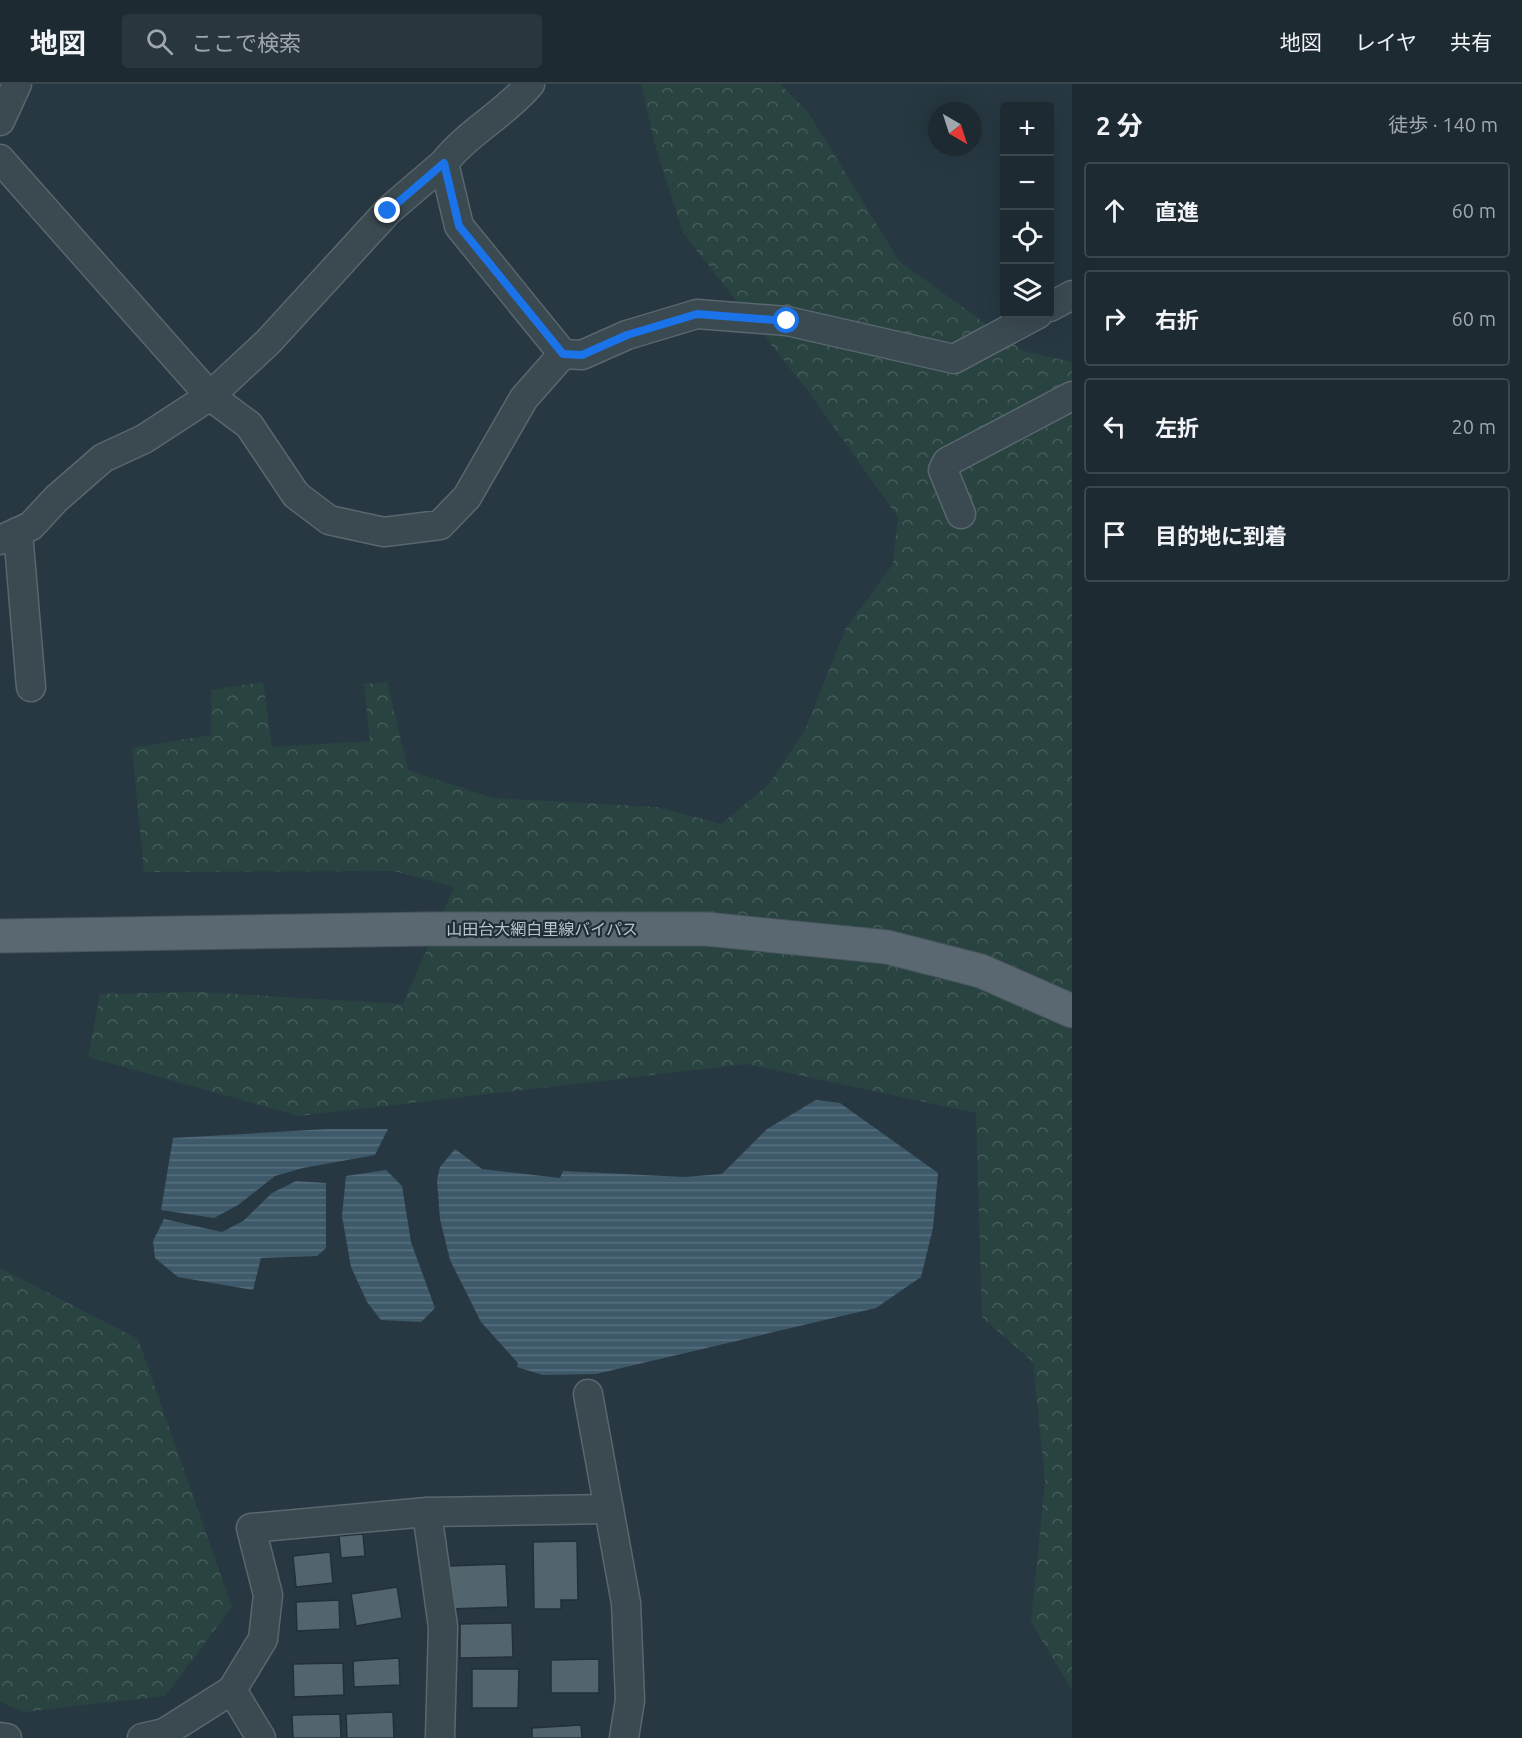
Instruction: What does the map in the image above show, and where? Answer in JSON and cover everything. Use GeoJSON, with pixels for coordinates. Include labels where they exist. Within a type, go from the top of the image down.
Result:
{"type":"FeatureCollection","features":[{"type":"Feature","properties":{"kind":"main road","name":"山田台大網白里線バイパス"},"geometry":{"type":"LineString","coordinates":[[0,936],[428,929],[706,928],[887,947],[981,971],[1072,1011]]}},
{"type":"Feature","properties":{"kind":"street"},"geometry":{"type":"LineString","coordinates":[[0,122],[17,84]]}},
{"type":"Feature","properties":{"kind":"street"},"geometry":{"type":"LineString","coordinates":[[31,687],[9,536],[31,526],[56,499],[103,458],[144,439],[210,396],[268,342],[388,211],[444,163],[455,150],[517,99],[530,84]]}},
{"type":"Feature","properties":{"kind":"street"},"geometry":{"type":"LineString","coordinates":[[0,159],[210,396],[249,425],[296,495],[329,520],[384,532],[441,525],[467,497],[524,398],[563,354]]}},
{"type":"Feature","properties":{"kind":"street"},"geometry":{"type":"LineString","coordinates":[[444,163],[459,226],[563,354],[582,355],[627,335],[697,314],[787,321],[954,360],[1031,318]]}},
{"type":"Feature","properties":{"kind":"street"},"geometry":{"type":"LineString","coordinates":[[1054,305],[1072,296]]}},
{"type":"Feature","properties":{"kind":"street"},"geometry":{"type":"LineString","coordinates":[[961,514],[943,470],[948,462],[1072,396]]}},
{"type":"Feature","properties":{"kind":"street"},"geometry":{"type":"LineString","coordinates":[[588,1395],[626,1603],[630,1700],[624,1738]]}},
{"type":"Feature","properties":{"kind":"street"},"geometry":{"type":"LineString","coordinates":[[142,1738],[164,1733],[232,1689],[263,1640],[268,1595],[251,1528],[427,1512],[609,1509]]}},
{"type":"Feature","properties":{"kind":"street"},"geometry":{"type":"LineString","coordinates":[[427,1512],[443,1627],[440,1738]]}},
{"type":"Feature","properties":{"kind":"street"},"geometry":{"type":"LineString","coordinates":[[232,1689],[261,1738]]}},
{"type":"Feature","properties":{"kind":"street"},"geometry":{"type":"LineString","coordinates":[[0,1737],[7,1738]]}},
{"type":"Feature","properties":{"kind":"green space"},"geometry":{"type":"Polygon","coordinates":[[[641,84],[780,84],[808,112],[899,261],[1023,351],[1072,362],[1072,1690],[1031,1622],[1045,1481],[1033,1362],[982,1317],[976,1113],[747,1064],[299,1116],[88,1057],[100,994],[200,992],[403,1004],[454,887],[394,871],[144,872],[132,748],[211,735],[211,690],[263,682],[272,747],[370,741],[364,684],[387,682],[408,770],[493,798],[657,807],[721,824],[769,784],[805,730],[846,628],[893,564],[898,517],[811,395],[683,233],[655,145],[641,84]]]}},
{"type":"Feature","properties":{"kind":"green space"},"geometry":{"type":"Polygon","coordinates":[[[0,1268],[138,1339],[232,1607],[165,1696],[24,1712],[0,1702],[0,1268]]]}},
{"type":"Feature","properties":{"kind":"water"},"geometry":{"type":"Polygon","coordinates":[[[816,1100],[840,1103],[938,1173],[933,1228],[921,1277],[876,1308],[596,1374],[543,1375],[517,1367],[518,1363],[481,1322],[450,1260],[440,1219],[437,1180],[440,1167],[455,1149],[482,1169],[560,1178],[563,1171],[684,1177],[722,1174],[767,1129],[816,1100]]]}},
{"type":"Feature","properties":{"kind":"water"},"geometry":{"type":"Polygon","coordinates":[[[327,1129],[388,1129],[375,1155],[303,1168],[275,1176],[238,1205],[214,1218],[161,1210],[173,1138],[327,1129]]]}},
{"type":"Feature","properties":{"kind":"water"},"geometry":{"type":"Polygon","coordinates":[[[386,1170],[402,1186],[411,1242],[435,1308],[421,1322],[381,1320],[367,1302],[351,1267],[342,1216],[346,1176],[386,1170]]]}},
{"type":"Feature","properties":{"kind":"water"},"geometry":{"type":"Polygon","coordinates":[[[296,1181],[326,1183],[326,1248],[317,1256],[261,1258],[253,1290],[178,1277],[155,1258],[153,1241],[164,1219],[222,1232],[243,1221],[272,1193],[296,1181]]]}},
{"type":"Feature","properties":{"kind":"building"},"geometry":{"type":"Polygon","coordinates":[[[363,1534],[365,1556],[341,1558],[339,1536],[363,1534]]]}},
{"type":"Feature","properties":{"kind":"building"},"geometry":{"type":"Polygon","coordinates":[[[577,1541],[578,1600],[561,1600],[561,1609],[534,1609],[533,1542],[577,1541]]]}},
{"type":"Feature","properties":{"kind":"building"},"geometry":{"type":"Polygon","coordinates":[[[330,1552],[333,1583],[296,1587],[293,1556],[330,1552]]]}},
{"type":"Feature","properties":{"kind":"building"},"geometry":{"type":"Polygon","coordinates":[[[506,1564],[508,1607],[449,1609],[448,1566],[506,1564]]]}},
{"type":"Feature","properties":{"kind":"building"},"geometry":{"type":"Polygon","coordinates":[[[397,1587],[402,1618],[356,1626],[351,1594],[397,1587]]]}},
{"type":"Feature","properties":{"kind":"building"},"geometry":{"type":"Polygon","coordinates":[[[339,1600],[340,1629],[297,1631],[296,1602],[339,1600]]]}},
{"type":"Feature","properties":{"kind":"building"},"geometry":{"type":"Polygon","coordinates":[[[512,1623],[513,1657],[460,1658],[460,1624],[512,1623]]]}},
{"type":"Feature","properties":{"kind":"building"},"geometry":{"type":"Polygon","coordinates":[[[399,1658],[400,1685],[354,1687],[353,1661],[399,1658]]]}},
{"type":"Feature","properties":{"kind":"building"},"geometry":{"type":"Polygon","coordinates":[[[599,1659],[599,1693],[551,1693],[551,1660],[599,1659]]]}},
{"type":"Feature","properties":{"kind":"building"},"geometry":{"type":"Polygon","coordinates":[[[343,1663],[344,1695],[294,1697],[293,1664],[343,1663]]]}},
{"type":"Feature","properties":{"kind":"building"},"geometry":{"type":"Polygon","coordinates":[[[472,1669],[519,1669],[518,1708],[472,1708],[472,1669]]]}},
{"type":"Feature","properties":{"kind":"building"},"geometry":{"type":"Polygon","coordinates":[[[393,1712],[394,1738],[347,1738],[346,1714],[393,1712]]]}},
{"type":"Feature","properties":{"kind":"building"},"geometry":{"type":"Polygon","coordinates":[[[340,1714],[341,1738],[293,1738],[292,1715],[340,1714]]]}},
{"type":"Feature","properties":{"kind":"building"},"geometry":{"type":"Polygon","coordinates":[[[581,1725],[582,1738],[532,1738],[532,1728],[581,1725]]]}},
{"type":"Feature","properties":{"kind":"route"},"geometry":{"type":"LineString","coordinates":[[388,211],[444,163],[459,226],[563,354],[582,355],[627,335],[697,314],[787,321]]}}]}
